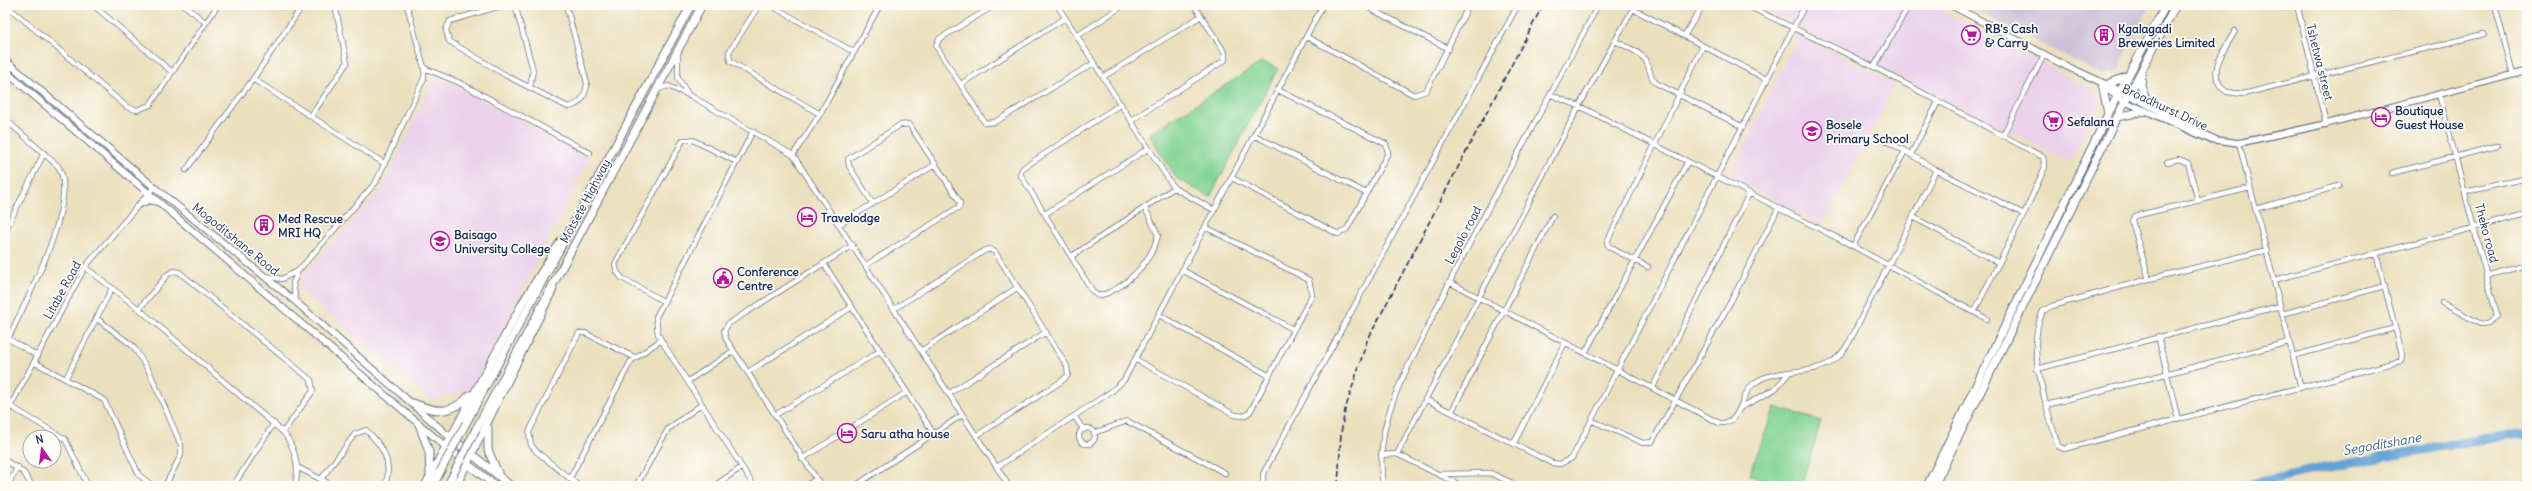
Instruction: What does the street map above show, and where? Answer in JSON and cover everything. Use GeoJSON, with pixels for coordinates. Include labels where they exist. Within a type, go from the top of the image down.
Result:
{"type":"FeatureCollection","features":[{"type":"Feature","properties":{"kind":"main road","name":"Motsete Highway"},"geometry":{"type":"LineString","coordinates":[[433,486],[691,5]]}},
{"type":"Feature","properties":{"kind":"main road","name":"Motsete Highway"},"geometry":{"type":"LineString","coordinates":[[447,486],[561,268],[702,5]]}},
{"type":"Feature","properties":{"kind":"main road","name":"Broadhurst Drive"},"geometry":{"type":"LineString","coordinates":[[1951,5],[2098,82],[2121,90],[2129,95]]}},
{"type":"Feature","properties":{"kind":"main road"},"geometry":{"type":"LineString","coordinates":[[1927,486],[2108,114],[2166,5]]}},
{"type":"Feature","properties":{"kind":"main road"},"geometry":{"type":"LineString","coordinates":[[1934,486],[2117,117],[2176,5]]}},
{"type":"Feature","properties":{"kind":"main road","name":"Mogoditshane Road"},"geometry":{"type":"LineString","coordinates":[[5,60],[154,187],[296,302],[413,403],[451,438]]}},
{"type":"Feature","properties":{"kind":"main road"},"geometry":{"type":"LineString","coordinates":[[2143,67],[2141,86],[2147,102]]}},
{"type":"Feature","properties":{"kind":"main road","name":"Mogoditshane Road"},"geometry":{"type":"LineString","coordinates":[[5,71],[446,447]]}},
{"type":"Feature","properties":{"kind":"main road"},"geometry":{"type":"LineString","coordinates":[[2108,114],[2106,86],[2128,76]]}},
{"type":"Feature","properties":{"kind":"main road","name":"Broadhurst Drive"},"geometry":{"type":"LineString","coordinates":[[2106,86],[2126,102]]}},
{"type":"Feature","properties":{"kind":"main road"},"geometry":{"type":"LineString","coordinates":[[2117,117],[2145,111]]}},
{"type":"Feature","properties":{"kind":"main road"},"geometry":{"type":"LineString","coordinates":[[140,204],[149,200],[161,204]]}},
{"type":"Feature","properties":{"kind":"main road"},"geometry":{"type":"LineString","coordinates":[[426,486],[522,302],[585,201]]}},
{"type":"Feature","properties":{"kind":"main road"},"geometry":{"type":"LineString","coordinates":[[456,486],[548,304],[561,268]]}},
{"type":"Feature","properties":{"kind":"main road"},"geometry":{"type":"LineString","coordinates":[[413,403],[429,410],[447,411],[463,403],[477,388]]}},
{"type":"Feature","properties":{"kind":"main road"},"geometry":{"type":"LineString","coordinates":[[490,420],[487,435],[488,450],[492,465],[501,478]]}},
{"type":"Feature","properties":{"kind":"main road"},"geometry":{"type":"LineString","coordinates":[[419,424],[429,452],[429,479]]}},
{"type":"Feature","properties":{"kind":"main road"},"geometry":{"type":"LineString","coordinates":[[451,438],[511,486]]}},
{"type":"Feature","properties":{"kind":"main road"},"geometry":{"type":"LineString","coordinates":[[446,447],[496,486]]}},
{"type":"Feature","properties":{"kind":"street"},"geometry":{"type":"LineString","coordinates":[[6,5],[132,109],[142,110],[150,104],[218,5]]}},
{"type":"Feature","properties":{"kind":"street"},"geometry":{"type":"LineString","coordinates":[[93,5],[172,72]]}},
{"type":"Feature","properties":{"kind":"street"},"geometry":{"type":"LineString","coordinates":[[184,5],[206,23]]}},
{"type":"Feature","properties":{"kind":"street"},"geometry":{"type":"LineString","coordinates":[[186,170],[253,79],[303,5]]}},
{"type":"Feature","properties":{"kind":"street"},"geometry":{"type":"LineString","coordinates":[[311,116],[347,63],[335,5]]}},
{"type":"Feature","properties":{"kind":"street"},"geometry":{"type":"LineString","coordinates":[[296,302],[292,283],[298,271],[376,182],[424,78],[424,68],[407,5]]}},
{"type":"Feature","properties":{"kind":"street"},"geometry":{"type":"LineString","coordinates":[[504,5],[450,21],[447,24],[447,35],[453,45],[568,107],[579,103],[584,95],[587,83],[566,5]]}},
{"type":"Feature","properties":{"kind":"street"},"geometry":{"type":"LineString","coordinates":[[515,5],[533,70],[530,87]]}},
{"type":"Feature","properties":{"kind":"street"},"geometry":{"type":"LineString","coordinates":[[759,5],[729,52],[730,61],[820,114]]}},
{"type":"Feature","properties":{"kind":"street"},"geometry":{"type":"LineString","coordinates":[[770,5],[854,52]]}},
{"type":"Feature","properties":{"kind":"street"},"geometry":{"type":"LineString","coordinates":[[793,155],[820,114],[880,5]]}},
{"type":"Feature","properties":{"kind":"street"},"geometry":{"type":"LineString","coordinates":[[995,5],[937,42],[938,50],[983,120],[992,124],[1094,63]]}},
{"type":"Feature","properties":{"kind":"street"},"geometry":{"type":"LineString","coordinates":[[1058,5],[1174,188],[1214,210]]}},
{"type":"Feature","properties":{"kind":"street"},"geometry":{"type":"LineString","coordinates":[[1077,36],[1124,5]]}},
{"type":"Feature","properties":{"kind":"street"},"geometry":{"type":"LineString","coordinates":[[1132,120],[1225,60],[1225,53],[1194,5]]}},
{"type":"Feature","properties":{"kind":"street"},"geometry":{"type":"LineString","coordinates":[[996,467],[1120,386],[1324,5]]}},
{"type":"Feature","properties":{"kind":"street"},"geometry":{"type":"LineString","coordinates":[[1363,5],[1449,49]]}},
{"type":"Feature","properties":{"kind":"street"},"geometry":{"type":"LineString","coordinates":[[1307,37],[1414,94],[1426,91],[1449,49],[1469,5]]}},
{"type":"Feature","properties":{"kind":"street"},"geometry":{"type":"LineString","coordinates":[[1263,486],[1263,474],[1518,5]]}},
{"type":"Feature","properties":{"kind":"street","name":"Legolo road"},"geometry":{"type":"LineString","coordinates":[[1383,486],[1381,455],[1387,419],[1392,406],[1449,282],[1551,95],[1598,5]]}},
{"type":"Feature","properties":{"kind":"street"},"geometry":{"type":"LineString","coordinates":[[1684,36],[1703,5]]}},
{"type":"Feature","properties":{"kind":"street"},"geometry":{"type":"LineString","coordinates":[[1746,5],[1874,67],[2039,154],[2045,161],[2044,167],[2024,214],[1974,312]]}},
{"type":"Feature","properties":{"kind":"street"},"geometry":{"type":"LineString","coordinates":[[1425,398],[1552,463],[1560,464],[1572,458],[1768,80],[1805,5]]}},
{"type":"Feature","properties":{"kind":"street"},"geometry":{"type":"LineString","coordinates":[[1874,67],[1909,5]]}},
{"type":"Feature","properties":{"kind":"street","name":"Tshetwa street"},"geometry":{"type":"LineString","coordinates":[[2297,5],[2326,124]]}},
{"type":"Feature","properties":{"kind":"street"},"geometry":{"type":"LineString","coordinates":[[2495,5],[2513,75]]}},
{"type":"Feature","properties":{"kind":"street"},"geometry":{"type":"LineString","coordinates":[[1397,454],[1579,106],[1634,7],[1684,36],[1768,80]]}},
{"type":"Feature","properties":{"kind":"street"},"geometry":{"type":"LineString","coordinates":[[1104,77],[1201,16]]}},
{"type":"Feature","properties":{"kind":"street"},"geometry":{"type":"LineString","coordinates":[[961,84],[1065,18]]}},
{"type":"Feature","properties":{"kind":"street"},"geometry":{"type":"LineString","coordinates":[[2235,31],[2216,70],[2218,84],[2227,92],[2243,94],[2484,34]]}},
{"type":"Feature","properties":{"kind":"street"},"geometry":{"type":"LineString","coordinates":[[1615,41],[1643,57],[1648,64],[1651,78],[1679,96],[1743,127]]}},
{"type":"Feature","properties":{"kind":"street"},"geometry":{"type":"LineString","coordinates":[[1648,267],[1609,246],[1607,242],[1703,46]]}},
{"type":"Feature","properties":{"kind":"street"},"geometry":{"type":"LineString","coordinates":[[678,49],[678,78],[684,90],[691,96]]}},
{"type":"Feature","properties":{"kind":"street"},"geometry":{"type":"LineString","coordinates":[[2003,135],[2044,54]]}},
{"type":"Feature","properties":{"kind":"street"},"geometry":{"type":"LineString","coordinates":[[424,68],[460,82],[590,153]]}},
{"type":"Feature","properties":{"kind":"street"},"geometry":{"type":"LineString","coordinates":[[2216,140],[2239,143],[2326,124],[2527,71]]}},
{"type":"Feature","properties":{"kind":"street"},"geometry":{"type":"LineString","coordinates":[[253,79],[385,164]]}},
{"type":"Feature","properties":{"kind":"street"},"geometry":{"type":"LineString","coordinates":[[656,91],[668,86],[691,96],[793,155],[840,224],[962,416],[1009,486]]}},
{"type":"Feature","properties":{"kind":"street"},"geometry":{"type":"LineString","coordinates":[[1232,178],[1338,234],[1347,229],[1388,153],[1388,147],[1278,90]]}},
{"type":"Feature","properties":{"kind":"street","name":"Theko road"},"geometry":{"type":"LineString","coordinates":[[2439,94],[2497,309],[2497,316],[2492,321],[2481,324],[2442,303]]}},
{"type":"Feature","properties":{"kind":"street"},"geometry":{"type":"LineString","coordinates":[[1551,95],[1579,106],[1687,163],[1853,246],[1987,319]]}},
{"type":"Feature","properties":{"kind":"street","name":"Broadhurst Drive"},"geometry":{"type":"LineString","coordinates":[[2129,95],[2147,102],[2216,140]]}},
{"type":"Feature","properties":{"kind":"street"},"geometry":{"type":"LineString","coordinates":[[1911,154],[1938,102]]}},
{"type":"Feature","properties":{"kind":"street","name":"Broadhurst Drive"},"geometry":{"type":"LineString","coordinates":[[2126,102],[2216,140]]}},
{"type":"Feature","properties":{"kind":"street"},"geometry":{"type":"LineString","coordinates":[[1121,104],[1021,171],[1021,178],[1072,256],[1093,292],[1098,296],[1110,291],[1143,268],[1156,245],[1158,235],[1156,227],[1145,208]]}},
{"type":"Feature","properties":{"kind":"street"},"geometry":{"type":"LineString","coordinates":[[5,126],[6,120]]}},
{"type":"Feature","properties":{"kind":"street"},"geometry":{"type":"LineString","coordinates":[[6,120],[44,153],[63,173],[65,187],[49,252],[6,338],[38,356]]}},
{"type":"Feature","properties":{"kind":"street"},"geometry":{"type":"LineString","coordinates":[[866,265],[959,207],[960,199],[911,126],[906,123],[850,156],[848,164],[873,204]]}},
{"type":"Feature","properties":{"kind":"street"},"geometry":{"type":"LineString","coordinates":[[753,131],[656,317],[658,334],[661,340],[754,486]]}},
{"type":"Feature","properties":{"kind":"street"},"geometry":{"type":"LineString","coordinates":[[1254,135],[1366,193]]}},
{"type":"Feature","properties":{"kind":"street"},"geometry":{"type":"LineString","coordinates":[[1881,138],[1911,154],[1936,170],[2024,214]]}},
{"type":"Feature","properties":{"kind":"street"},"geometry":{"type":"LineString","coordinates":[[663,301],[622,278],[615,268],[619,258],[683,140],[693,140],[737,162]]}},
{"type":"Feature","properties":{"kind":"street"},"geometry":{"type":"LineString","coordinates":[[2239,143],[2301,388]]}},
{"type":"Feature","properties":{"kind":"street"},"geometry":{"type":"LineString","coordinates":[[2392,173],[2456,158],[2497,146]]}},
{"type":"Feature","properties":{"kind":"street"},"geometry":{"type":"LineString","coordinates":[[1045,214],[1149,148]]}},
{"type":"Feature","properties":{"kind":"street"},"geometry":{"type":"LineString","coordinates":[[1853,246],[1905,151]]}},
{"type":"Feature","properties":{"kind":"street"},"geometry":{"type":"LineString","coordinates":[[5,231],[44,153]]}},
{"type":"Feature","properties":{"kind":"street"},"geometry":{"type":"LineString","coordinates":[[2167,162],[2179,159],[2188,163],[2198,201]]}},
{"type":"Feature","properties":{"kind":"street"},"geometry":{"type":"LineString","coordinates":[[1585,353],[1687,163]]}},
{"type":"Feature","properties":{"kind":"street"},"geometry":{"type":"LineString","coordinates":[[840,224],[936,164]]}},
{"type":"Feature","properties":{"kind":"street"},"geometry":{"type":"LineString","coordinates":[[1449,282],[1719,423],[1731,423],[1749,388],[1755,382],[1776,373],[1821,367],[1841,354],[1889,266],[1936,170]]}},
{"type":"Feature","properties":{"kind":"street"},"geometry":{"type":"LineString","coordinates":[[2465,192],[2527,178]]}},
{"type":"Feature","properties":{"kind":"street"},"geometry":{"type":"LineString","coordinates":[[2256,209],[2339,186]]}},
{"type":"Feature","properties":{"kind":"street","name":"Litabe Road"},"geometry":{"type":"LineString","coordinates":[[5,416],[85,267],[154,187]]}},
{"type":"Feature","properties":{"kind":"street"},"geometry":{"type":"LineString","coordinates":[[1072,256],[1174,188]]}},
{"type":"Feature","properties":{"kind":"street"},"geometry":{"type":"LineString","coordinates":[[2148,279],[2132,218],[2250,188]]}},
{"type":"Feature","properties":{"kind":"street"},"geometry":{"type":"LineString","coordinates":[[1652,387],[1749,194]]}},
{"type":"Feature","properties":{"kind":"street"},"geometry":{"type":"LineString","coordinates":[[1592,420],[1643,443],[1652,442],[1731,301],[1778,209]]}},
{"type":"Feature","properties":{"kind":"street"},"geometry":{"type":"LineString","coordinates":[[2274,280],[2527,214]]}},
{"type":"Feature","properties":{"kind":"street"},"geometry":{"type":"LineString","coordinates":[[1452,411],[1502,311],[1553,216]]}},
{"type":"Feature","properties":{"kind":"street"},"geometry":{"type":"LineString","coordinates":[[1913,217],[1999,263]]}},
{"type":"Feature","properties":{"kind":"street"},"geometry":{"type":"LineString","coordinates":[[1135,359],[1235,415],[1244,416],[1250,412],[1268,375],[1312,295],[1312,287],[1309,280],[1205,227]]}},
{"type":"Feature","properties":{"kind":"street"},"geometry":{"type":"LineString","coordinates":[[820,486],[748,372],[733,351],[724,331],[728,324],[853,245]]}},
{"type":"Feature","properties":{"kind":"street"},"geometry":{"type":"LineString","coordinates":[[894,309],[990,249],[995,252],[1067,366],[1068,375],[1062,381],[976,436]]}},
{"type":"Feature","properties":{"kind":"street"},"geometry":{"type":"LineString","coordinates":[[2267,250],[2148,279],[2052,306],[2043,311],[2036,328],[2037,369],[2058,446],[2064,449],[2400,361],[2402,354],[2376,253]]}},
{"type":"Feature","properties":{"kind":"street"},"geometry":{"type":"LineString","coordinates":[[824,264],[934,434]]}},
{"type":"Feature","properties":{"kind":"street"},"geometry":{"type":"LineString","coordinates":[[2488,275],[2527,265]]}},
{"type":"Feature","properties":{"kind":"street"},"geometry":{"type":"LineString","coordinates":[[85,267],[139,310],[283,432],[292,447],[297,467],[295,486]]}},
{"type":"Feature","properties":{"kind":"street"},"geometry":{"type":"LineString","coordinates":[[1182,270],[1293,329]]}},
{"type":"Feature","properties":{"kind":"street"},"geometry":{"type":"LineString","coordinates":[[139,310],[168,274],[174,271],[179,272],[311,380],[313,391],[283,432]]}},
{"type":"Feature","properties":{"kind":"street"},"geometry":{"type":"LineString","coordinates":[[262,275],[282,280],[298,271]]}},
{"type":"Feature","properties":{"kind":"street"},"geometry":{"type":"LineString","coordinates":[[2282,314],[2385,286]]}},
{"type":"Feature","properties":{"kind":"street"},"geometry":{"type":"LineString","coordinates":[[66,378],[112,288]]}},
{"type":"Feature","properties":{"kind":"street"},"geometry":{"type":"LineString","coordinates":[[921,351],[1018,288]]}},
{"type":"Feature","properties":{"kind":"street"},"geometry":{"type":"LineString","coordinates":[[2037,369],[2158,336],[2280,306]]}},
{"type":"Feature","properties":{"kind":"street"},"geometry":{"type":"LineString","coordinates":[[748,372],[852,307]]}},
{"type":"Feature","properties":{"kind":"street"},"geometry":{"type":"LineString","coordinates":[[1159,315],[1268,375]]}},
{"type":"Feature","properties":{"kind":"street"},"geometry":{"type":"LineString","coordinates":[[96,318],[133,346],[150,373],[181,445],[181,455],[165,486]]}},
{"type":"Feature","properties":{"kind":"street"},"geometry":{"type":"LineString","coordinates":[[2293,356],[2395,328]]}},
{"type":"Feature","properties":{"kind":"street"},"geometry":{"type":"LineString","coordinates":[[948,394],[1046,332]]}},
{"type":"Feature","properties":{"kind":"street"},"geometry":{"type":"LineString","coordinates":[[579,486],[537,452],[531,445],[529,432],[578,335],[585,333],[634,357]]}},
{"type":"Feature","properties":{"kind":"street"},"geometry":{"type":"LineString","coordinates":[[2158,336],[2178,420]]}},
{"type":"Feature","properties":{"kind":"street"},"geometry":{"type":"LineString","coordinates":[[570,478],[634,357],[661,340]]}},
{"type":"Feature","properties":{"kind":"street"},"geometry":{"type":"LineString","coordinates":[[1514,443],[1565,342]]}},
{"type":"Feature","properties":{"kind":"street"},"geometry":{"type":"LineString","coordinates":[[2046,405],[2289,342]]}},
{"type":"Feature","properties":{"kind":"street"},"geometry":{"type":"LineString","coordinates":[[688,381],[733,351]]}},
{"type":"Feature","properties":{"kind":"street"},"geometry":{"type":"LineString","coordinates":[[775,415],[880,351]]}},
{"type":"Feature","properties":{"kind":"street"},"geometry":{"type":"LineString","coordinates":[[34,362],[66,378],[104,400],[139,475],[153,486]]}},
{"type":"Feature","properties":{"kind":"street"},"geometry":{"type":"LineString","coordinates":[[1740,408],[1775,389],[1790,372]]}},
{"type":"Feature","properties":{"kind":"street"},"geometry":{"type":"LineString","coordinates":[[802,459],[907,392]]}},
{"type":"Feature","properties":{"kind":"street"},"geometry":{"type":"LineString","coordinates":[[636,486],[668,429],[702,404]]}},
{"type":"Feature","properties":{"kind":"street"},"geometry":{"type":"LineString","coordinates":[[10,406],[65,439],[88,486]]}},
{"type":"Feature","properties":{"kind":"street"},"geometry":{"type":"LineString","coordinates":[[856,486],[962,416]]}},
{"type":"Feature","properties":{"kind":"street"},"geometry":{"type":"LineString","coordinates":[[1074,416],[1084,430]]}},
{"type":"Feature","properties":{"kind":"street"},"geometry":{"type":"LineString","coordinates":[[1094,433],[1127,421],[1225,473]]}},
{"type":"Feature","properties":{"kind":"street"},"geometry":{"type":"LineString","coordinates":[[233,486],[274,423]]}},
{"type":"Feature","properties":{"kind":"street"},"geometry":{"type":"LineString","coordinates":[[1084,430],[1089,429],[1094,433]]}},
{"type":"Feature","properties":{"kind":"street"},"geometry":{"type":"LineString","coordinates":[[321,479],[355,434],[366,430],[380,442],[384,449],[387,468],[385,486]]}},
{"type":"Feature","properties":{"kind":"street"},"geometry":{"type":"LineString","coordinates":[[1084,430],[1080,436],[1085,444],[1092,442],[1094,433]]}},
{"type":"Feature","properties":{"kind":"street"},"geometry":{"type":"LineString","coordinates":[[1381,455],[1397,454],[1462,486]]}},
{"type":"Feature","properties":{"kind":"street"},"geometry":{"type":"LineString","coordinates":[[5,460],[18,467],[32,486]]}},
{"type":"Feature","properties":{"kind":"street"},"geometry":{"type":"LineString","coordinates":[[714,486],[742,466]]}},
{"type":"Feature","properties":{"kind":"street"},"geometry":{"type":"LineString","coordinates":[[7,486],[18,467]]}},
{"type":"Feature","properties":{"kind":"street"},"geometry":{"type":"LineString","coordinates":[[297,467],[334,486]]}},
{"type":"Feature","properties":{"kind":"street"},"geometry":{"type":"LineString","coordinates":[[1438,474],[1490,473],[1519,486]]}},
{"type":"Feature","properties":{"kind":"street"},"geometry":{"type":"LineString","coordinates":[[806,486],[816,479]]}},
{"type":"Feature","properties":{"kind":"shaded area"},"geometry":{"type":"Polygon","coordinates":[[[1756,5],[1931,5],[2096,92],[2100,101],[2070,162],[1756,5]]]}},
{"type":"Feature","properties":{"kind":"shaded area"},"geometry":{"type":"Polygon","coordinates":[[[1966,5],[2150,5],[2117,73],[2102,75],[1966,5]]]}},
{"type":"Feature","properties":{"kind":"shaded area","name":"Bosele Primary School"},"geometry":{"type":"Polygon","coordinates":[[[1798,35],[1896,85],[1822,225],[1730,177],[1798,35]]]}},
{"type":"Feature","properties":{"kind":"shaded area","name":"Baisago University College"},"geometry":{"type":"Polygon","coordinates":[[[435,75],[590,158],[471,390],[431,400],[300,289],[300,279],[384,186],[435,75]]]}},
{"type":"Feature","properties":{"kind":"green space"},"geometry":{"type":"Polygon","coordinates":[[[1262,62],[1278,68],[1210,197],[1176,178],[1149,134],[1262,62]]]}},
{"type":"Feature","properties":{"kind":"green space"},"geometry":{"type":"Polygon","coordinates":[[[1775,407],[1821,421],[1801,486],[1780,486],[1749,475],[1775,407]]]}},
{"type":"Feature","properties":{"kind":"waterway","name":"Segoditshane"},"geometry":{"type":"LineString","coordinates":[[2243,486],[2313,470],[2504,435],[2527,435]]}},
{"type":"Feature","properties":{"kind":"railway"},"geometry":{"type":"LineString","coordinates":[[1338,486],[1341,433],[1345,410],[1367,341],[1543,5]]}},
{"type":"Feature","properties":{"kind":"place","name":"RB's Cash & Carry"},"geometry":{"type":"Point","coordinates":[1971,35]}},
{"type":"Feature","properties":{"kind":"place","name":"Kgalagadi Breweries Limited"},"geometry":{"type":"Point","coordinates":[2104,35]}},
{"type":"Feature","properties":{"kind":"place","name":"Boutique Guest House"},"geometry":{"type":"Point","coordinates":[2381,117]}},
{"type":"Feature","properties":{"kind":"place","name":"Sefalana"},"geometry":{"type":"Point","coordinates":[2053,121]}},
{"type":"Feature","properties":{"kind":"place","name":"Bosele Primary School"},"geometry":{"type":"Point","coordinates":[1812,131]}},
{"type":"Feature","properties":{"kind":"place","name":"Travelodge"},"geometry":{"type":"Point","coordinates":[807,217]}},
{"type":"Feature","properties":{"kind":"place","name":"Med Rescue MRI HQ"},"geometry":{"type":"Point","coordinates":[264,225]}},
{"type":"Feature","properties":{"kind":"place","name":"Baisago University College"},"geometry":{"type":"Point","coordinates":[440,241]}},
{"type":"Feature","properties":{"kind":"place","name":"Conference Centre"},"geometry":{"type":"Point","coordinates":[723,278]}},
{"type":"Feature","properties":{"kind":"place","name":"Saru atha house"},"geometry":{"type":"Point","coordinates":[847,433]}}]}
